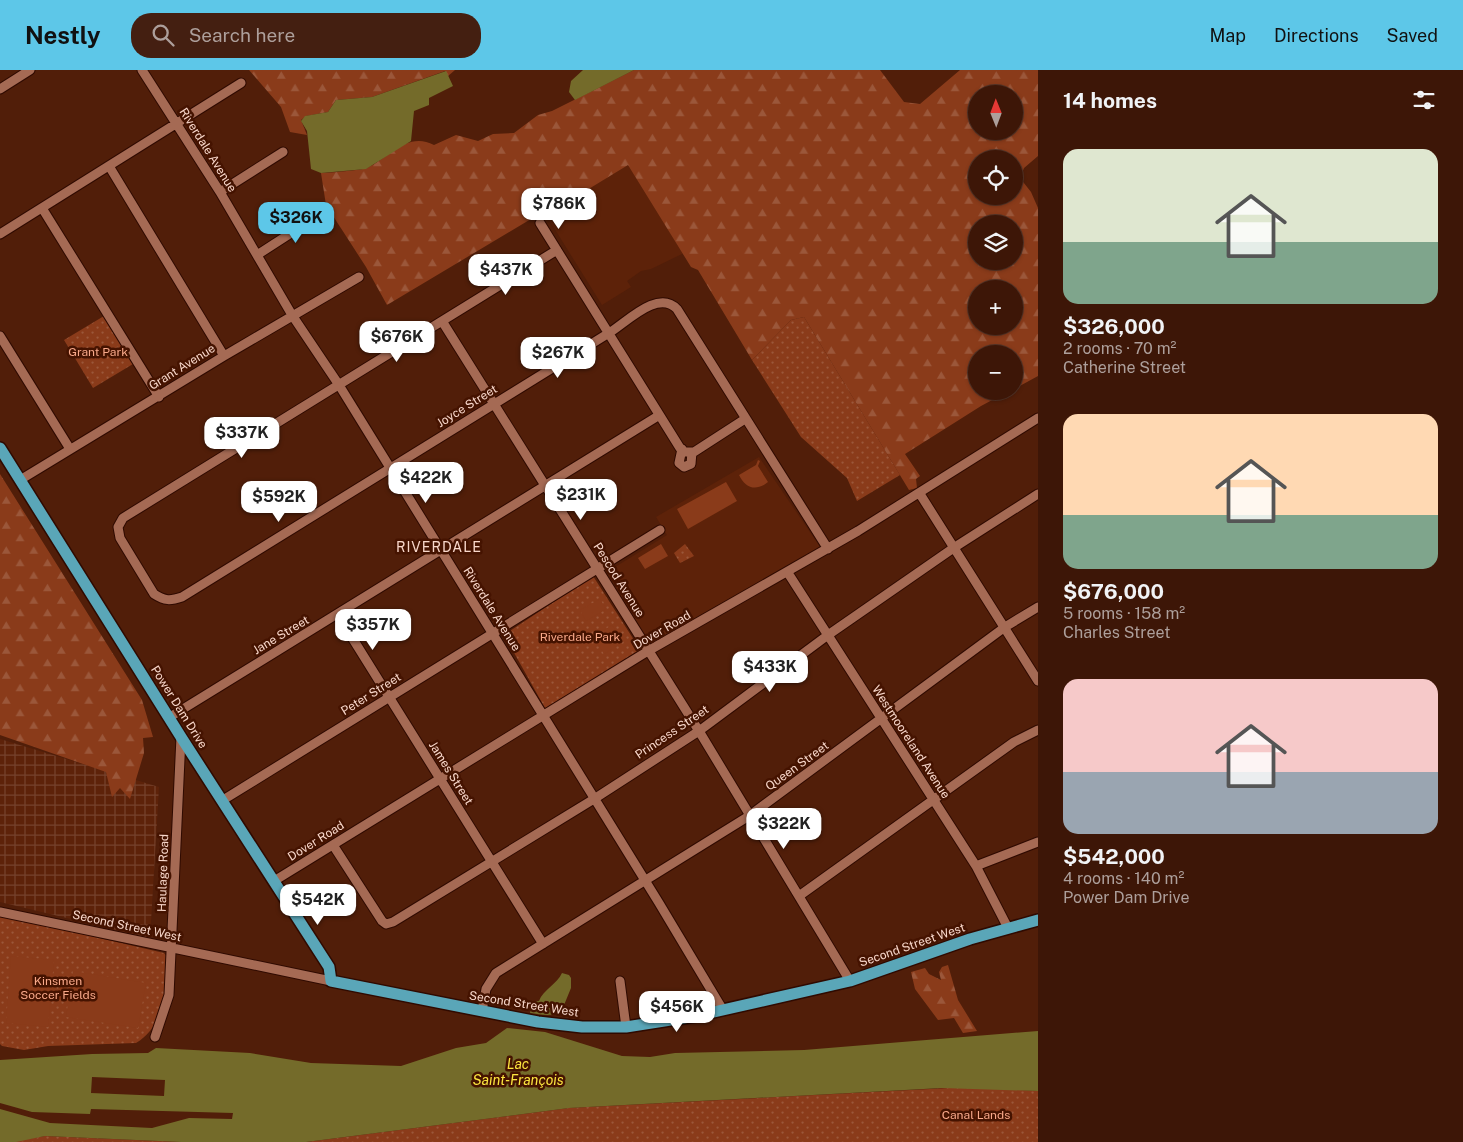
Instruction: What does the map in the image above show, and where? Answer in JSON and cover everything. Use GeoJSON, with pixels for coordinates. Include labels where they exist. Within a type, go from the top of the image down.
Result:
{"type":"FeatureCollection","features":[{"type":"Feature","properties":{"kind":"main road","name":"Power Dam Drive"},"geometry":{"type":"LineString","coordinates":[[0,448],[181,737],[329,968],[331,981]]}},
{"type":"Feature","properties":{"kind":"main road","name":"Second Street West"},"geometry":{"type":"LineString","coordinates":[[331,981],[560,1025],[626,1027],[723,1010],[850,981],[1008,928],[1038,920]]}},
{"type":"Feature","properties":{"kind":"street"},"geometry":{"type":"LineString","coordinates":[[0,89],[30,70]]}},
{"type":"Feature","properties":{"kind":"street","name":"Riverdale Avenue"},"geometry":{"type":"LineString","coordinates":[[142,70],[220,192],[292,315],[339,385],[723,1010]]}},
{"type":"Feature","properties":{"kind":"street"},"geometry":{"type":"LineString","coordinates":[[0,234],[241,83]]}},
{"type":"Feature","properties":{"kind":"street"},"geometry":{"type":"LineString","coordinates":[[220,192],[283,152]]}},
{"type":"Feature","properties":{"kind":"street"},"geometry":{"type":"LineString","coordinates":[[109,166],[224,356]]}},
{"type":"Feature","properties":{"kind":"street"},"geometry":{"type":"LineString","coordinates":[[42,208],[159,396]]}},
{"type":"Feature","properties":{"kind":"street"},"geometry":{"type":"LineString","coordinates":[[257,255],[322,213]]}},
{"type":"Feature","properties":{"kind":"street"},"geometry":{"type":"LineString","coordinates":[[540,223],[658,416],[682,449],[692,452],[745,419]]}},
{"type":"Feature","properties":{"kind":"street"},"geometry":{"type":"LineString","coordinates":[[339,385],[557,250]]}},
{"type":"Feature","properties":{"kind":"street","name":"Grant Avenue"},"geometry":{"type":"LineString","coordinates":[[20,480],[292,315],[359,277]]}},
{"type":"Feature","properties":{"kind":"street","name":"Joyce Street"},"geometry":{"type":"LineString","coordinates":[[339,385],[123,518],[118,527],[120,538],[147,586],[162,600],[182,597],[657,302],[665,301],[677,309],[828,549]]}},
{"type":"Feature","properties":{"kind":"street","name":"Pescod Avenue"},"geometry":{"type":"LineString","coordinates":[[442,321],[698,731],[850,981]]}},
{"type":"Feature","properties":{"kind":"street"},"geometry":{"type":"LineString","coordinates":[[0,336],[70,449]]}},
{"type":"Feature","properties":{"kind":"street","name":"Jane Street"},"geometry":{"type":"LineString","coordinates":[[170,717],[658,416]]}},
{"type":"Feature","properties":{"kind":"street","name":"Dover Road"},"geometry":{"type":"LineString","coordinates":[[274,881],[648,652],[788,573],[920,494],[1038,418]]}},
{"type":"Feature","properties":{"kind":"street"},"geometry":{"type":"LineString","coordinates":[[682,449],[678,464],[684,467],[691,464],[692,452]]}},
{"type":"Feature","properties":{"kind":"street"},"geometry":{"type":"LineString","coordinates":[[920,494],[1038,681]]}},
{"type":"Feature","properties":{"kind":"street","name":"Princess Street"},"geometry":{"type":"LineString","coordinates":[[333,844],[384,923],[393,922],[594,799],[698,731],[828,635],[955,547],[1038,494]]}},
{"type":"Feature","properties":{"kind":"street","name":"Peter Street"},"geometry":{"type":"LineString","coordinates":[[223,800],[660,530]]}},
{"type":"Feature","properties":{"kind":"street","name":"Westmooreland Avenue"},"geometry":{"type":"LineString","coordinates":[[788,573],[976,866],[1008,928]]}},
{"type":"Feature","properties":{"kind":"street","name":"Queen Street"},"geometry":{"type":"LineString","coordinates":[[482,1011],[486,988],[492,976],[748,816],[1005,627],[1038,607]]}},
{"type":"Feature","properties":{"kind":"street","name":"James Street"},"geometry":{"type":"LineString","coordinates":[[338,615],[543,944]]}},
{"type":"Feature","properties":{"kind":"street"},"geometry":{"type":"LineString","coordinates":[[798,896],[1014,742],[1038,730]]}},
{"type":"Feature","properties":{"kind":"street","name":"Haulage Road"},"geometry":{"type":"LineString","coordinates":[[155,1037],[169,995],[181,737]]}},
{"type":"Feature","properties":{"kind":"street"},"geometry":{"type":"LineString","coordinates":[[976,866],[1038,842]]}},
{"type":"Feature","properties":{"kind":"street","name":"Second Street West"},"geometry":{"type":"LineString","coordinates":[[0,912],[172,950],[331,981]]}},
{"type":"Feature","properties":{"kind":"street"},"geometry":{"type":"LineString","coordinates":[[620,982],[626,1027]]}},
{"type":"Feature","properties":{"kind":"shaded area"},"geometry":{"type":"Polygon","coordinates":[[[628,164],[684,253],[651,269],[641,271],[627,281],[631,287],[602,305],[546,215],[628,164]]]}},
{"type":"Feature","properties":{"kind":"shaded area"},"geometry":{"type":"Polygon","coordinates":[[[759,457],[820,547],[650,644],[607,572],[667,535],[656,517],[759,457]]]}},
{"type":"Feature","properties":{"kind":"shaded area"},"geometry":{"type":"Polygon","coordinates":[[[0,739],[159,787],[150,938],[0,902],[0,739]]]}},
{"type":"Feature","properties":{"kind":"green space"},"geometry":{"type":"Polygon","coordinates":[[[249,70],[455,70],[448,76],[445,71],[372,97],[336,100],[328,112],[306,116],[301,120],[307,135],[290,132],[281,107],[249,70]]]}},
{"type":"Feature","properties":{"kind":"green space"},"geometry":{"type":"Polygon","coordinates":[[[634,70],[880,70],[904,102],[920,104],[960,70],[1038,70],[1038,156],[1023,170],[1023,150],[968,150],[968,205],[1023,205],[1023,182],[1031,192],[1038,208],[1038,376],[1023,384],[1023,345],[968,345],[968,400],[992,400],[905,454],[920,476],[916,479],[917,488],[909,490],[804,317],[791,320],[752,360],[698,270],[691,267],[628,165],[546,215],[536,216],[387,305],[366,267],[326,205],[321,173],[367,168],[407,143],[415,141],[434,145],[456,135],[478,141],[493,134],[514,133],[538,115],[552,111],[634,70]]]}},
{"type":"Feature","properties":{"kind":"green space","name":"Grant Park"},"geometry":{"type":"Polygon","coordinates":[[[104,316],[133,364],[93,388],[64,340],[104,316]]]}},
{"type":"Feature","properties":{"kind":"green space"},"geometry":{"type":"Polygon","coordinates":[[[804,317],[900,475],[857,501],[847,478],[801,437],[752,360],[791,320],[804,317]]]}},
{"type":"Feature","properties":{"kind":"green space"},"geometry":{"type":"Polygon","coordinates":[[[758,460],[760,461],[758,466],[768,482],[755,488],[744,483],[739,475],[756,465],[758,460]]]}},
{"type":"Feature","properties":{"kind":"green space"},"geometry":{"type":"Polygon","coordinates":[[[0,474],[142,700],[153,737],[143,738],[144,753],[130,799],[120,788],[112,797],[106,772],[0,735],[0,474]]]}},
{"type":"Feature","properties":{"kind":"green space"},"geometry":{"type":"Polygon","coordinates":[[[726,482],[737,501],[688,529],[677,509],[726,482]]]}},
{"type":"Feature","properties":{"kind":"green space"},"geometry":{"type":"Polygon","coordinates":[[[661,544],[668,556],[645,569],[638,558],[661,544]]]}},
{"type":"Feature","properties":{"kind":"green space"},"geometry":{"type":"Polygon","coordinates":[[[685,544],[694,556],[680,563],[674,553],[685,544]]]}},
{"type":"Feature","properties":{"kind":"green space","name":"Riverdale Park"},"geometry":{"type":"Polygon","coordinates":[[[593,576],[641,651],[545,708],[504,635],[593,576]]]}},
{"type":"Feature","properties":{"kind":"green space"},"geometry":{"type":"Polygon","coordinates":[[[600,599],[606,609],[586,621],[580,610],[600,599]]]}},
{"type":"Feature","properties":{"kind":"green space"},"geometry":{"type":"Polygon","coordinates":[[[612,625],[623,642],[615,647],[604,630],[612,625]]]}},
{"type":"Feature","properties":{"kind":"green space"},"geometry":{"type":"Polygon","coordinates":[[[601,631],[612,649],[604,654],[593,636],[601,631]]]}},
{"type":"Feature","properties":{"kind":"green space","name":"Kinsmen Soccer Fields"},"geometry":{"type":"Polygon","coordinates":[[[0,915],[164,953],[167,957],[162,1005],[153,1027],[146,1036],[136,1043],[48,1046],[24,1050],[2,1046],[0,1044],[0,915]]]}},
{"type":"Feature","properties":{"kind":"green space"},"geometry":{"type":"Polygon","coordinates":[[[11,956],[54,960],[48,1027],[6,1023],[11,956]]]}},
{"type":"Feature","properties":{"kind":"green space"},"geometry":{"type":"Polygon","coordinates":[[[948,965],[958,1000],[977,1031],[963,1033],[954,1018],[938,1020],[915,989],[911,972],[925,968],[929,974],[941,980],[939,972],[942,967],[948,965]]]}},
{"type":"Feature","properties":{"kind":"green space"},"geometry":{"type":"Polygon","coordinates":[[[73,971],[146,983],[138,1028],[66,1017],[73,971]]]}},
{"type":"Feature","properties":{"kind":"green space","name":"Canal Lands"},"geometry":{"type":"Polygon","coordinates":[[[968,1087],[1038,1091],[1038,1142],[306,1142],[569,1108],[968,1087]]]}},
{"type":"Feature","properties":{"kind":"green space"},"geometry":{"type":"Polygon","coordinates":[[[45,1136],[181,1142],[9,1142],[45,1136]]]}},
{"type":"Feature","properties":{"kind":"water"},"geometry":{"type":"Polygon","coordinates":[[[583,70],[634,70],[575,100],[569,92],[571,81],[583,70]]]}},
{"type":"Feature","properties":{"kind":"water"},"geometry":{"type":"Polygon","coordinates":[[[446,71],[453,86],[429,98],[429,105],[414,111],[411,141],[366,169],[321,173],[311,169],[307,131],[301,121],[305,116],[328,112],[336,100],[372,97],[446,71]]]}},
{"type":"Feature","properties":{"kind":"water"},"geometry":{"type":"Polygon","coordinates":[[[562,973],[569,975],[571,978],[571,988],[562,1010],[551,1015],[530,1013],[533,1002],[539,1001],[562,973]]]}},
{"type":"Feature","properties":{"kind":"water","name":"Lac Saint-François"},"geometry":{"type":"Polygon","coordinates":[[[507,1028],[545,1032],[622,1056],[650,1057],[675,1053],[804,1050],[1038,1031],[1038,1091],[942,1088],[569,1108],[306,1142],[181,1142],[45,1136],[16,1142],[0,1142],[0,1109],[50,1123],[152,1128],[189,1118],[232,1119],[233,1113],[91,1109],[90,1114],[32,1112],[0,1103],[0,1060],[92,1054],[148,1053],[156,1048],[250,1053],[311,1063],[401,1066],[456,1048],[486,1043],[507,1028]],[[92,1077],[91,1093],[164,1096],[165,1080],[92,1077]]]}},
{"type":"Feature","properties":{"kind":"district","name":"RIVERDALE"},"geometry":{"type":"Point","coordinates":[439,547]}}]}
